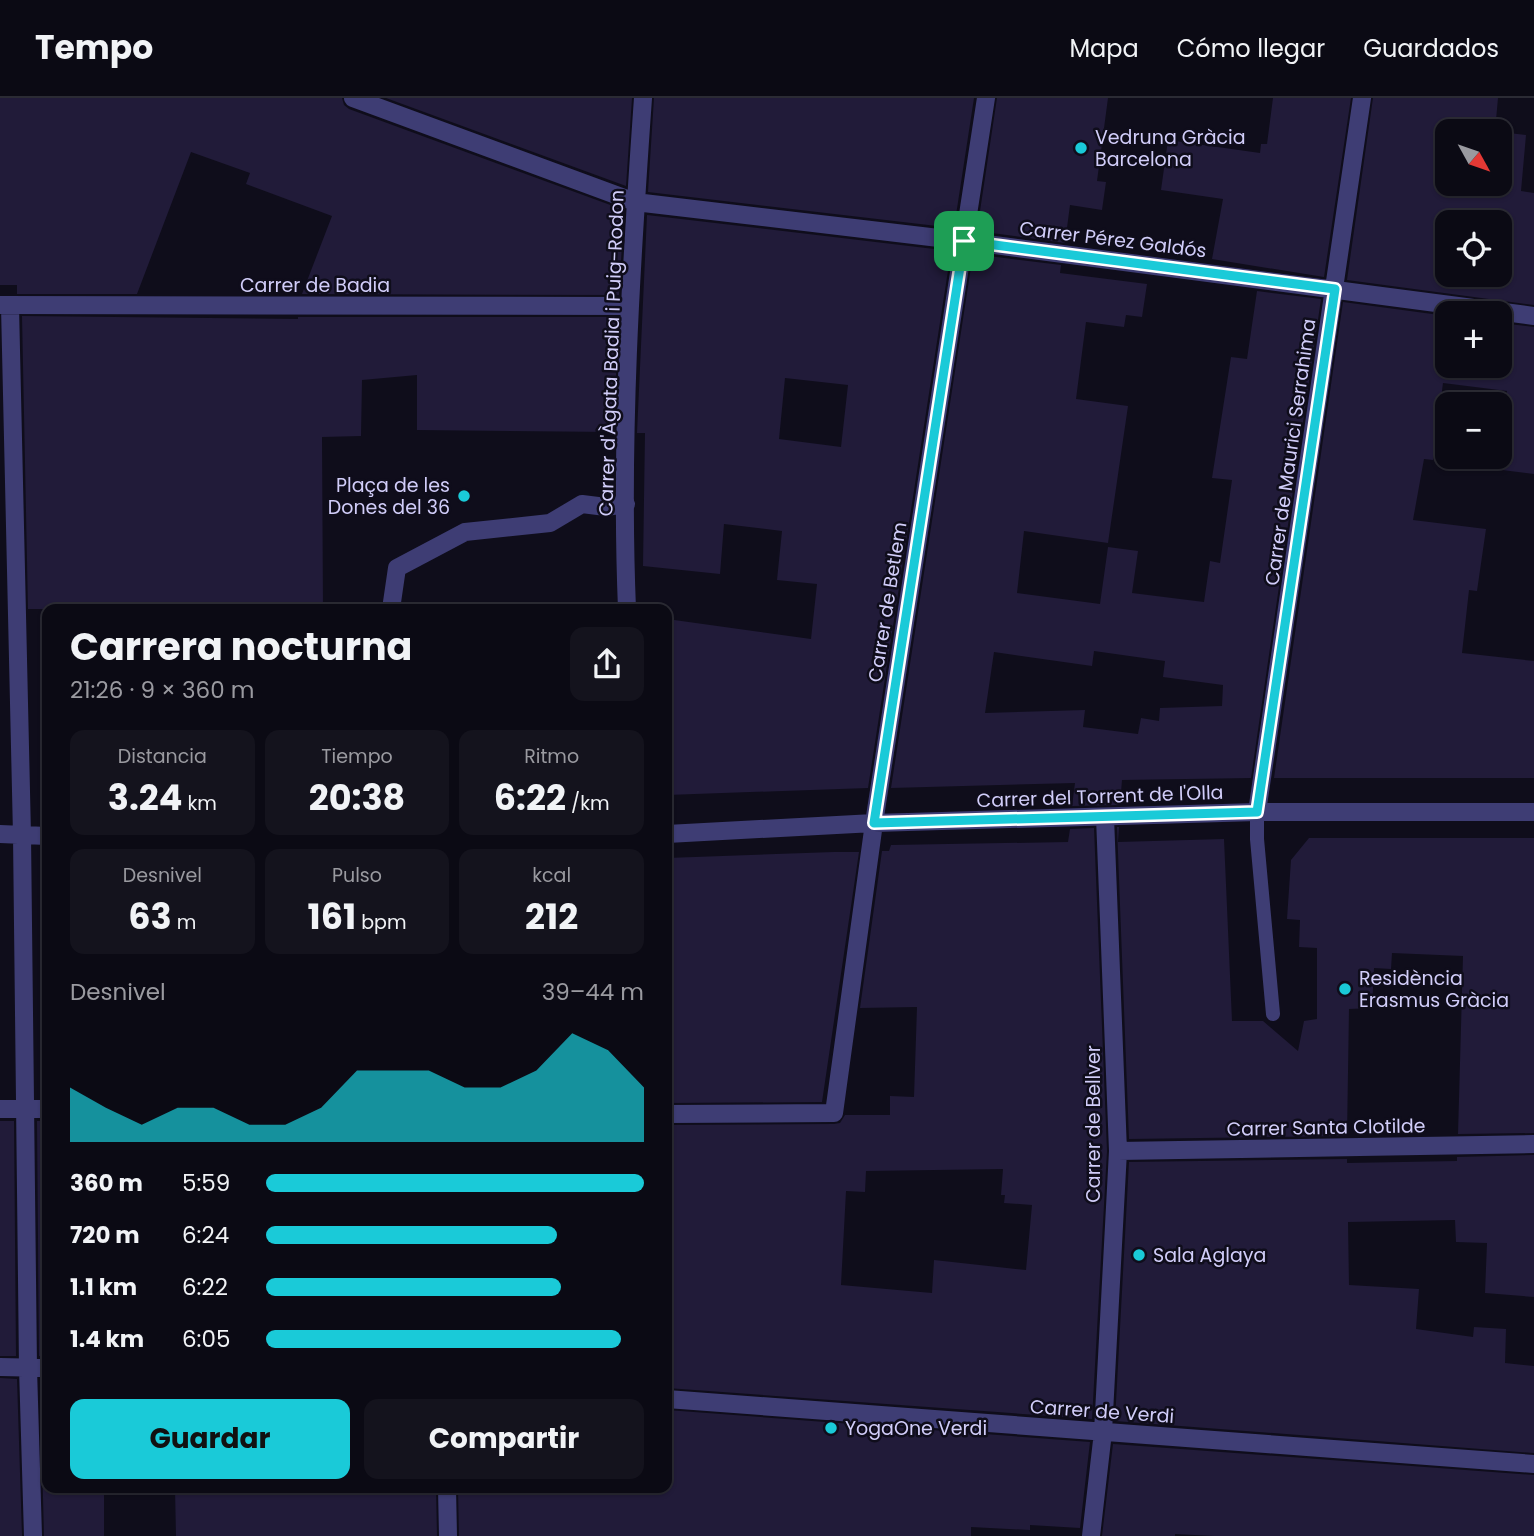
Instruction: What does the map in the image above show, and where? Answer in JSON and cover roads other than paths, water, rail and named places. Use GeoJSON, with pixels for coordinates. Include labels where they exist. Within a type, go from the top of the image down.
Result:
{"type":"FeatureCollection","features":[{"type":"Feature","properties":{"kind":"street","name":"Carrer Pérez Galdós"},"geometry":{"type":"LineString","coordinates":[[352,98],[635,202],[964,241],[1534,316]]}},
{"type":"Feature","properties":{"kind":"street","name":"Carrer d'Àgata Badia i Puig-Rodon"},"geometry":{"type":"LineString","coordinates":[[627,604],[630,306],[643,98]]}},
{"type":"Feature","properties":{"kind":"street","name":"Carrer de Betlem"},"geometry":{"type":"LineString","coordinates":[[672,1114],[834,1113],[874,823],[986,98]]}},
{"type":"Feature","properties":{"kind":"street","name":"Carrer de Maurici Serrahima"},"geometry":{"type":"LineString","coordinates":[[1257,812],[1362,98]]}},
{"type":"Feature","properties":{"kind":"street","name":"Carrer de Badia"},"geometry":{"type":"LineString","coordinates":[[5,305],[630,306]]}},
{"type":"Feature","properties":{"kind":"street"},"geometry":{"type":"LineString","coordinates":[[5,305],[22,835],[28,1367],[33,1536]]}},
{"type":"Feature","properties":{"kind":"street"},"geometry":{"type":"LineString","coordinates":[[392,604],[397,568],[465,532],[550,523],[582,505],[606,507],[626,504]]}},
{"type":"Feature","properties":{"kind":"street","name":"Carrer del Torrent de l'Olla"},"geometry":{"type":"LineString","coordinates":[[672,834],[874,823],[1257,812],[1534,812]]}},
{"type":"Feature","properties":{"kind":"street","name":"Carrer de Bellver"},"geometry":{"type":"LineString","coordinates":[[1091,1536],[1103,1432],[1118,1151],[1105,817]]}},
{"type":"Feature","properties":{"kind":"street"},"geometry":{"type":"LineString","coordinates":[[0,834],[42,836]]}},
{"type":"Feature","properties":{"kind":"street"},"geometry":{"type":"LineString","coordinates":[[0,1109],[42,1109]]}},
{"type":"Feature","properties":{"kind":"street","name":"Carrer Santa Clotilde"},"geometry":{"type":"LineString","coordinates":[[1118,1151],[1534,1144]]}},
{"type":"Feature","properties":{"kind":"street"},"geometry":{"type":"LineString","coordinates":[[0,1367],[42,1368]]}},
{"type":"Feature","properties":{"kind":"street","name":"Carrer de Verdi"},"geometry":{"type":"LineString","coordinates":[[672,1399],[1534,1464]]}},
{"type":"Feature","properties":{"kind":"street"},"geometry":{"type":"LineString","coordinates":[[447,1493],[448,1536]]}},
{"type":"Feature","properties":{"kind":"lane"},"geometry":{"type":"LineString","coordinates":[[1257,812],[1257,839],[1273,1014]]}},
{"type":"Feature","properties":{"kind":"place","name":"Vedruna Gràcia Barcelona"},"geometry":{"type":"Point","coordinates":[1081,148]}},
{"type":"Feature","properties":{"kind":"place","name":"Plaça de les Dones del 36"},"geometry":{"type":"Point","coordinates":[464,496]}},
{"type":"Feature","properties":{"kind":"place","name":"Residència Erasmus Gràcia"},"geometry":{"type":"Point","coordinates":[1345,989]}},
{"type":"Feature","properties":{"kind":"place","name":"Sala Aglaya"},"geometry":{"type":"Point","coordinates":[1139,1255]}},
{"type":"Feature","properties":{"kind":"place","name":"YogaOne Verdi"},"geometry":{"type":"Point","coordinates":[831,1428]}}]}
